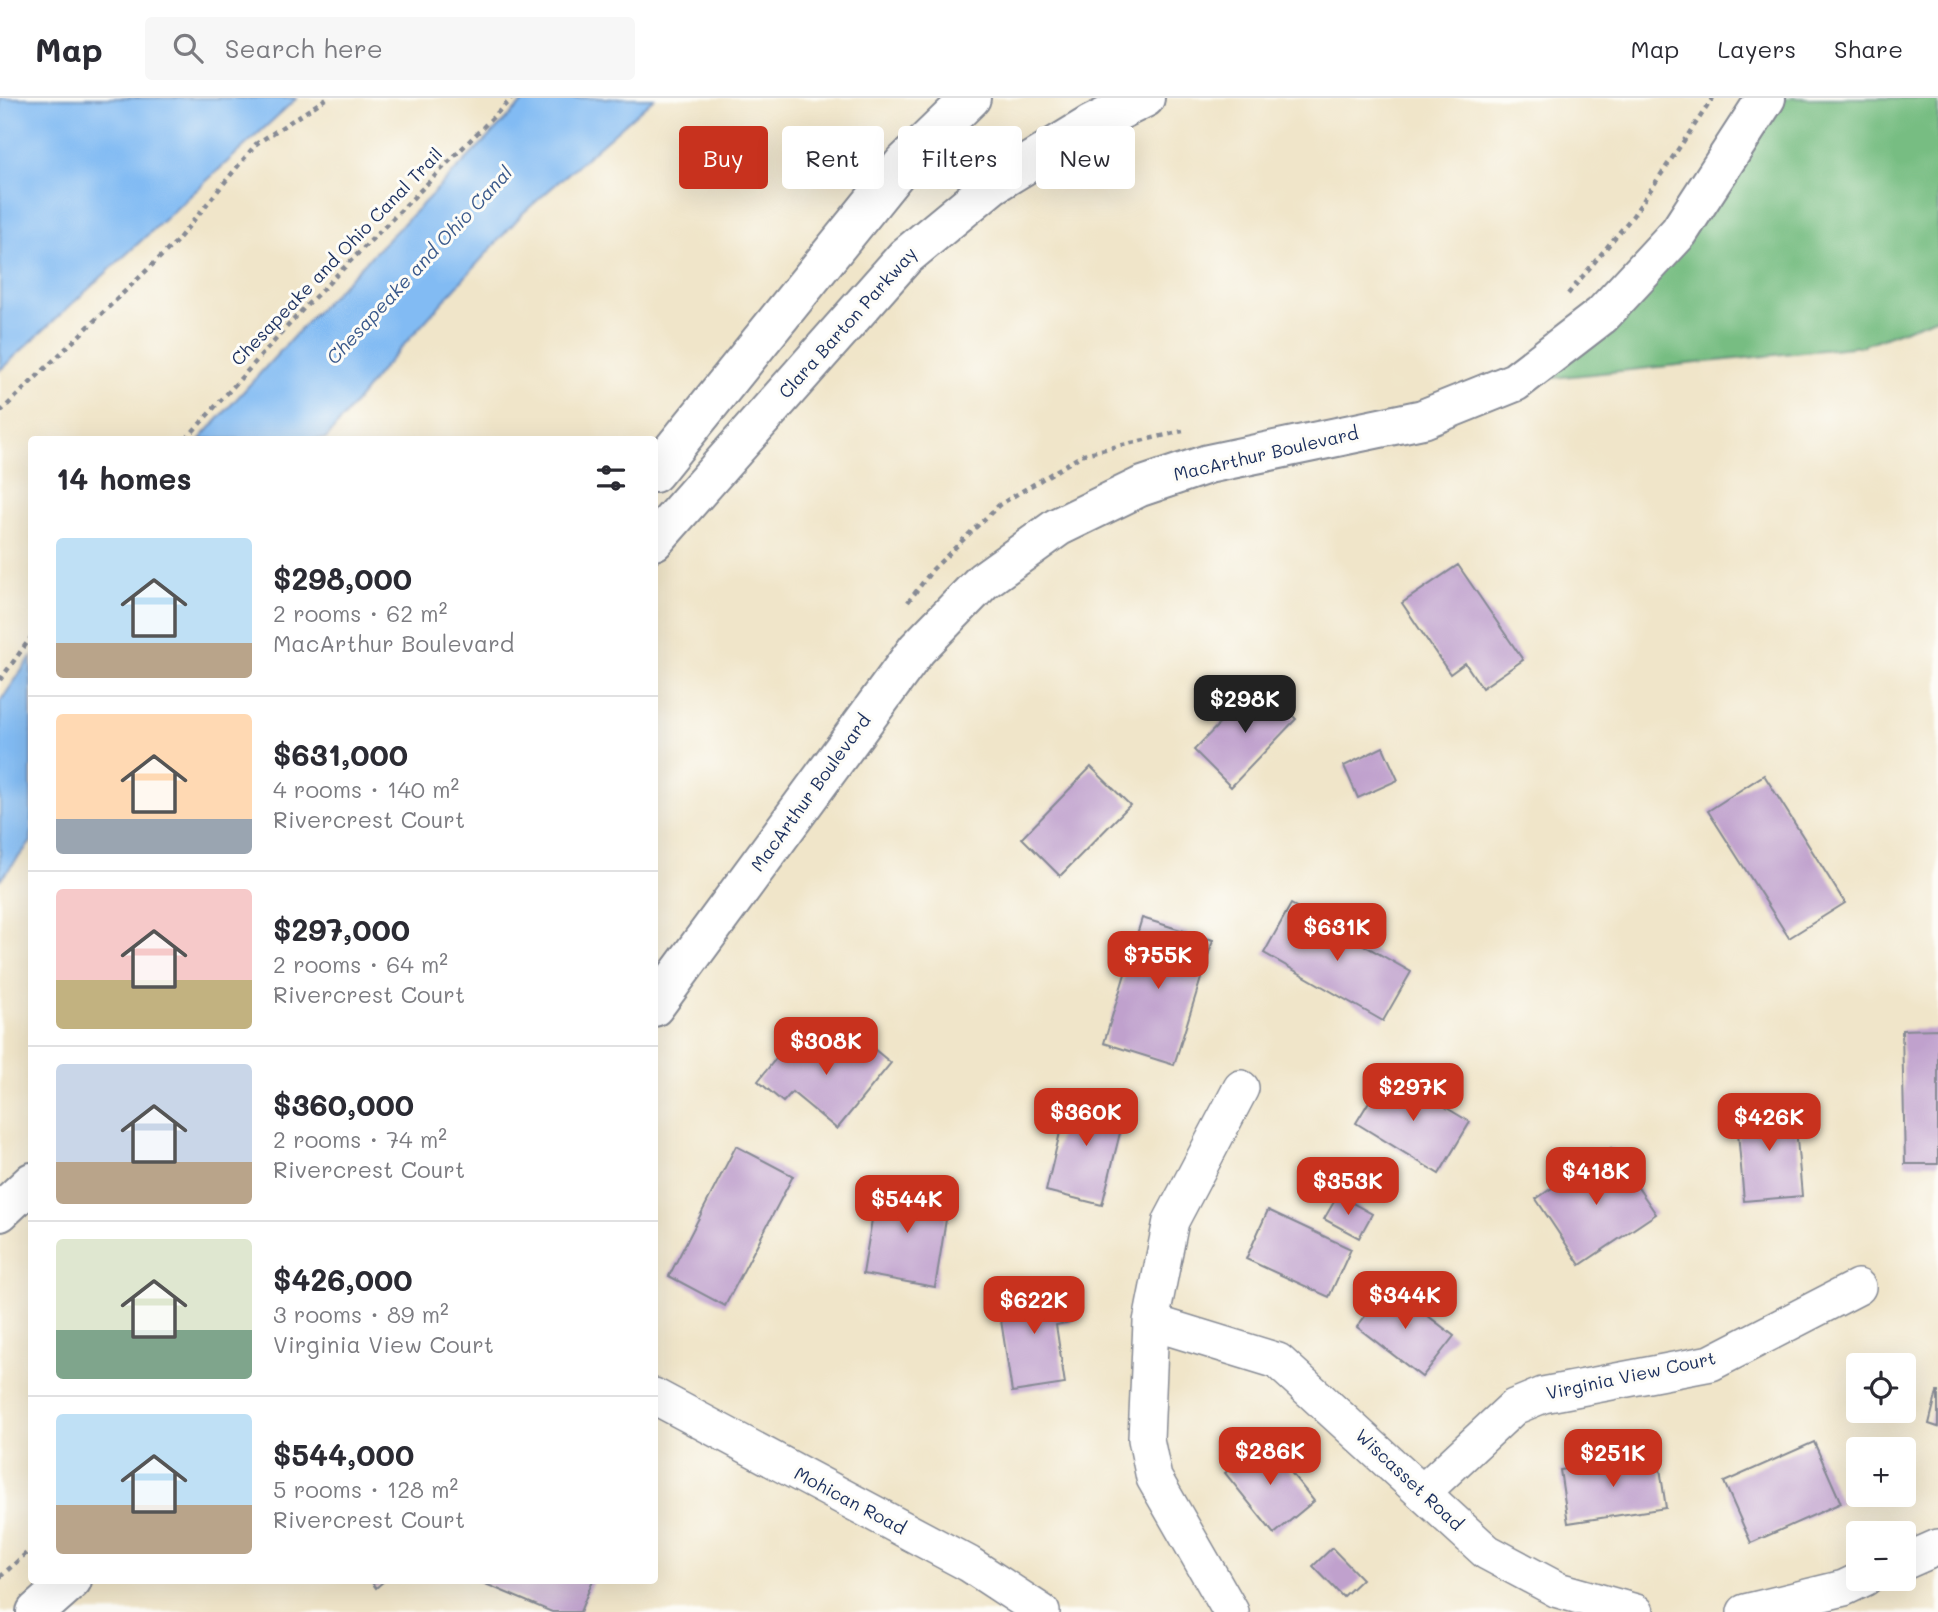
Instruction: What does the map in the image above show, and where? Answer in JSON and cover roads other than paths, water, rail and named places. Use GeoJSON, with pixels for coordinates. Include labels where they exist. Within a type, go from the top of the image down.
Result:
{"type":"FeatureCollection","features":[{"type":"Feature","properties":{"kind":"main road"},"geometry":{"type":"LineString","coordinates":[[658,468],[904,163],[971,98]]}},
{"type":"Feature","properties":{"kind":"main road","name":"Clara Barton Parkway"},"geometry":{"type":"LineString","coordinates":[[658,536],[905,257],[992,185],[1092,124],[1145,98]]}},
{"type":"Feature","properties":{"kind":"main road","name":"MacArthur Boulevard"},"geometry":{"type":"LineString","coordinates":[[658,1002],[917,649],[983,581],[1058,527],[1140,487],[1208,464],[1423,419],[1515,382],[1602,315],[1679,232],[1766,98]]}},
{"type":"Feature","properties":{"kind":"main road"},"geometry":{"type":"LineString","coordinates":[[0,1212],[28,1186]]}},
{"type":"Feature","properties":{"kind":"main road"},"geometry":{"type":"LineString","coordinates":[[37,1612],[68,1584]]}},
{"type":"Feature","properties":{"kind":"street"},"geometry":{"type":"LineString","coordinates":[[1231,1612],[1154,1478],[1146,1439],[1151,1322],[1171,1221],[1241,1088]]}},
{"type":"Feature","properties":{"kind":"street","name":"Virginia View Court"},"geometry":{"type":"LineString","coordinates":[[1424,1492],[1514,1407],[1543,1395],[1711,1363],[1858,1287]]}},
{"type":"Feature","properties":{"kind":"street","name":"Wiscasset Road"},"geometry":{"type":"LineString","coordinates":[[1151,1322],[1278,1361],[1487,1552],[1558,1590],[1636,1612]]}},
{"type":"Feature","properties":{"kind":"street","name":"Mohican Road"},"geometry":{"type":"LineString","coordinates":[[658,1398],[969,1564],[1042,1612]]}},
{"type":"Feature","properties":{"kind":"street"},"geometry":{"type":"LineString","coordinates":[[1916,1557],[1938,1547]]}},
{"type":"Feature","properties":{"kind":"street"},"geometry":{"type":"LineString","coordinates":[[1745,1612],[1846,1587]]}},
{"type":"Feature","properties":{"kind":"water"},"geometry":{"type":"Polygon","coordinates":[[[0,98],[297,98],[0,370],[0,98]]]}},
{"type":"Feature","properties":{"kind":"water","name":"Chesapeake and Ohio Canal"},"geometry":{"type":"Polygon","coordinates":[[[527,98],[654,98],[523,213],[383,368],[328,436],[203,436],[315,313],[527,98]]]}},
{"type":"Feature","properties":{"kind":"water"},"geometry":{"type":"Polygon","coordinates":[[[28,661],[28,846],[0,880],[0,702],[28,661]]]}}]}
